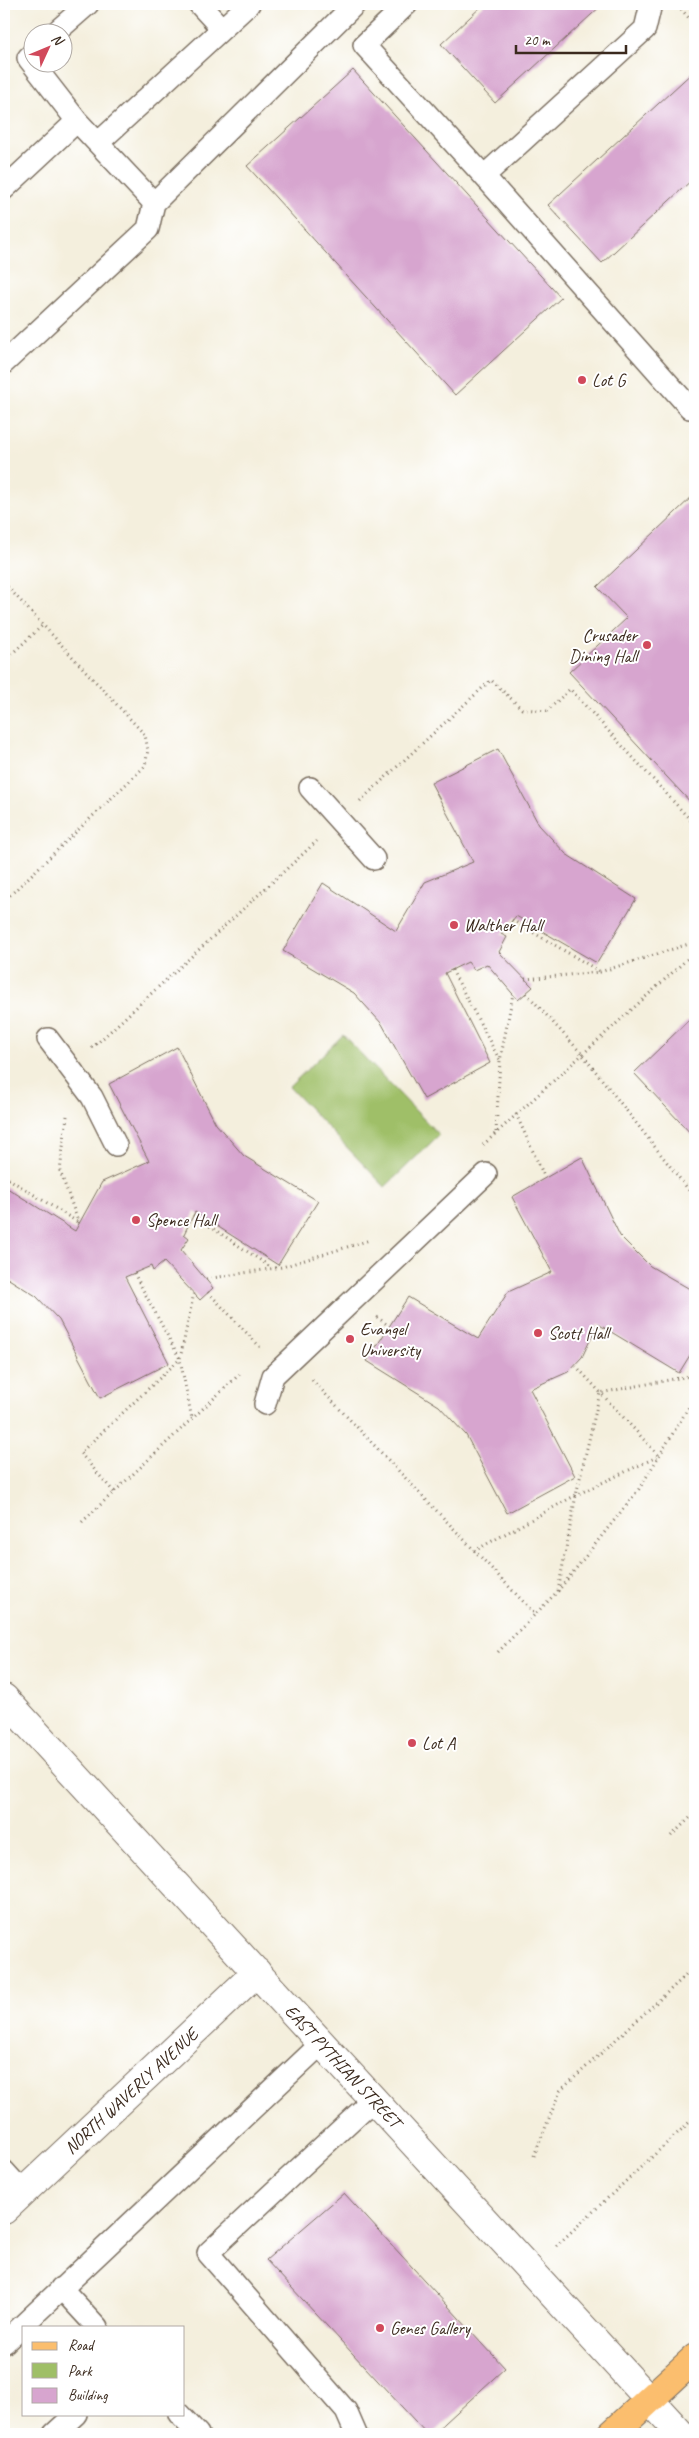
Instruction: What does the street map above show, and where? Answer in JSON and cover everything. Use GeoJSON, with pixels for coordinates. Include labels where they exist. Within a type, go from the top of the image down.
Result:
{"type":"FeatureCollection","features":[{"type":"Feature","properties":{"kind":"main road"},"geometry":{"type":"LineString","coordinates":[[612,2434],[695,2358]]}},
{"type":"Feature","properties":{"kind":"street","name":"EAST PYTHIAN STREET"},"geometry":{"type":"LineString","coordinates":[[4,1698],[681,2434]]}},
{"type":"Feature","properties":{"kind":"street","name":"NORTH WAVERLY AVENUE"},"geometry":{"type":"LineString","coordinates":[[13,2201],[257,1972]]}},
{"type":"Feature","properties":{"kind":"lane"},"geometry":{"type":"LineString","coordinates":[[67,22],[88,4]]}},
{"type":"Feature","properties":{"kind":"lane"},"geometry":{"type":"LineString","coordinates":[[199,4],[222,29]]}},
{"type":"Feature","properties":{"kind":"lane"},"geometry":{"type":"LineString","coordinates":[[98,143],[249,4]]}},
{"type":"Feature","properties":{"kind":"lane"},"geometry":{"type":"LineString","coordinates":[[4,363],[148,229],[154,203],[355,4]]}},
{"type":"Feature","properties":{"kind":"lane"},"geometry":{"type":"LineString","coordinates":[[407,4],[364,45],[484,176],[690,408]]}},
{"type":"Feature","properties":{"kind":"lane"},"geometry":{"type":"LineString","coordinates":[[484,176],[646,29],[651,4]]}},
{"type":"Feature","properties":{"kind":"lane"},"geometry":{"type":"LineString","coordinates":[[39,72],[77,122],[154,203]]}},
{"type":"Feature","properties":{"kind":"lane"},"geometry":{"type":"LineString","coordinates":[[4,189],[77,122]]}},
{"type":"Feature","properties":{"kind":"lane"},"geometry":{"type":"LineString","coordinates":[[310,788],[374,858]]}},
{"type":"Feature","properties":{"kind":"lane"},"geometry":{"type":"LineString","coordinates":[[48,1039],[92,1097],[116,1145]]}},
{"type":"Feature","properties":{"kind":"lane"},"geometry":{"type":"LineString","coordinates":[[265,1404],[273,1376],[486,1174]]}},
{"type":"Feature","properties":{"kind":"lane"},"geometry":{"type":"LineString","coordinates":[[4,2342],[322,2043]]}},
{"type":"Feature","properties":{"kind":"lane"},"geometry":{"type":"LineString","coordinates":[[356,2434],[346,2411],[208,2254],[374,2099]]}},
{"type":"Feature","properties":{"kind":"lane"},"geometry":{"type":"LineString","coordinates":[[4,2171],[13,2201]]}},
{"type":"Feature","properties":{"kind":"lane"},"geometry":{"type":"LineString","coordinates":[[62,2288],[96,2326]]}},
{"type":"Feature","properties":{"kind":"lane"},"geometry":{"type":"LineString","coordinates":[[54,2434],[74,2416]]}},
{"type":"Feature","properties":{"kind":"lane"},"geometry":{"type":"LineString","coordinates":[[181,2416],[198,2434]]}},
{"type":"Feature","properties":{"kind":"path"},"geometry":{"type":"LineString","coordinates":[[676,4],[695,25]]}},
{"type":"Feature","properties":{"kind":"path"},"geometry":{"type":"LineString","coordinates":[[4,583],[145,735],[148,750],[145,766],[4,901]]}},
{"type":"Feature","properties":{"kind":"path"},"geometry":{"type":"LineString","coordinates":[[4,662],[42,625]]}},
{"type":"Feature","properties":{"kind":"path"},"geometry":{"type":"LineString","coordinates":[[4,1176],[79,1224],[60,1171],[70,1098],[84,1055],[491,680],[522,709],[547,711],[570,690],[695,825]]}},
{"type":"Feature","properties":{"kind":"path"},"geometry":{"type":"LineString","coordinates":[[512,920],[600,972]]}},
{"type":"Feature","properties":{"kind":"path"},"geometry":{"type":"LineString","coordinates":[[525,979],[600,972],[695,942]]}},
{"type":"Feature","properties":{"kind":"path"},"geometry":{"type":"LineString","coordinates":[[452,970],[500,1061]]}},
{"type":"Feature","properties":{"kind":"path"},"geometry":{"type":"LineString","coordinates":[[526,993],[582,1054],[695,1198]]}},
{"type":"Feature","properties":{"kind":"path"},"geometry":{"type":"LineString","coordinates":[[496,1133],[500,1061],[513,994]]}},
{"type":"Feature","properties":{"kind":"path"},"geometry":{"type":"LineString","coordinates":[[516,1114],[545,1178]]}},
{"type":"Feature","properties":{"kind":"path"},"geometry":{"type":"LineString","coordinates":[[193,1215],[272,1269]]}},
{"type":"Feature","properties":{"kind":"path"},"geometry":{"type":"LineString","coordinates":[[206,1279],[272,1269],[371,1240]]}},
{"type":"Feature","properties":{"kind":"path"},"geometry":{"type":"LineString","coordinates":[[134,1273],[180,1358],[192,1418]]}},
{"type":"Feature","properties":{"kind":"path"},"geometry":{"type":"LineString","coordinates":[[208,1292],[264,1351]]}},
{"type":"Feature","properties":{"kind":"path"},"geometry":{"type":"LineString","coordinates":[[114,1492],[80,1453],[180,1358],[194,1293]]}},
{"type":"Feature","properties":{"kind":"path"},"geometry":{"type":"LineString","coordinates":[[292,1358],[535,1614]]}},
{"type":"Feature","properties":{"kind":"path"},"geometry":{"type":"LineString","coordinates":[[575,1365],[659,1456]]}},
{"type":"Feature","properties":{"kind":"path"},"geometry":{"type":"LineString","coordinates":[[600,1393],[695,1375]]}},
{"type":"Feature","properties":{"kind":"path"},"geometry":{"type":"LineString","coordinates":[[558,1591],[576,1495],[600,1393]]}},
{"type":"Feature","properties":{"kind":"path"},"geometry":{"type":"LineString","coordinates":[[498,1652],[558,1591],[639,1489],[695,1397]]}},
{"type":"Feature","properties":{"kind":"path"},"geometry":{"type":"LineString","coordinates":[[474,1551],[576,1495],[659,1456]]}},
{"type":"Feature","properties":{"kind":"path"},"geometry":{"type":"LineString","coordinates":[[671,1836],[695,1813]]}},
{"type":"Feature","properties":{"kind":"path"},"geometry":{"type":"LineString","coordinates":[[534,2156],[560,2091],[695,1966]]}},
{"type":"Feature","properties":{"kind":"path"},"geometry":{"type":"LineString","coordinates":[[556,2246],[695,2117]]}},
{"type":"Feature","properties":{"kind":"green space"},"geometry":{"type":"Polygon","coordinates":[[[343,1035],[439,1135],[385,1187],[289,1087],[343,1035]]]}},
{"type":"Feature","properties":{"kind":"building"},"geometry":{"type":"Polygon","coordinates":[[[484,4],[603,4],[495,103],[441,44],[484,4]]]}},
{"type":"Feature","properties":{"kind":"building"},"geometry":{"type":"Polygon","coordinates":[[[353,70],[561,298],[455,395],[247,166],[353,70]]]}},
{"type":"Feature","properties":{"kind":"building"},"geometry":{"type":"Polygon","coordinates":[[[695,70],[695,177],[602,263],[548,205],[695,70]]]}},
{"type":"Feature","properties":{"kind":"building","name":"Crusader Dining Hall"},"geometry":{"type":"Polygon","coordinates":[[[695,494],[695,807],[569,672],[627,618],[597,587],[695,494]]]}},
{"type":"Feature","properties":{"kind":"building","name":"Walther Hall"},"geometry":{"type":"Polygon","coordinates":[[[498,749],[539,825],[566,854],[636,899],[597,963],[516,916],[501,934],[507,937],[499,952],[533,987],[518,1000],[487,964],[474,970],[468,962],[445,973],[490,1063],[424,1099],[382,1024],[354,993],[283,951],[323,883],[396,931],[425,882],[473,862],[431,783],[498,749]]]}},
{"type":"Feature","properties":{"kind":"building"},"geometry":{"type":"Polygon","coordinates":[[[695,1014],[695,1138],[634,1073],[695,1014]]]}},
{"type":"Feature","properties":{"kind":"building","name":"Spence Hall"},"geometry":{"type":"Polygon","coordinates":[[[177,1047],[216,1124],[244,1156],[318,1201],[278,1265],[195,1212],[184,1234],[189,1238],[181,1250],[213,1288],[200,1300],[164,1262],[153,1271],[151,1266],[125,1277],[169,1363],[100,1398],[59,1320],[36,1296],[4,1276],[4,1186],[75,1231],[102,1182],[149,1161],[109,1084],[177,1047]]]}},
{"type":"Feature","properties":{"kind":"building","name":"Scott Hall"},"geometry":{"type":"Polygon","coordinates":[[[582,1157],[620,1236],[650,1266],[695,1292],[695,1347],[679,1373],[598,1324],[582,1357],[568,1372],[530,1389],[575,1476],[507,1513],[466,1435],[439,1406],[367,1361],[408,1297],[478,1339],[508,1292],[552,1272],[512,1197],[582,1157]]]}},
{"type":"Feature","properties":{"kind":"building"},"geometry":{"type":"Polygon","coordinates":[[[344,2193],[505,2368],[433,2434],[427,2434],[266,2260],[344,2193]]]}},
{"type":"Feature","properties":{"kind":"place","name":"Lot G"},"geometry":{"type":"Point","coordinates":[582,380]}},
{"type":"Feature","properties":{"kind":"place","name":"Crusader Dining Hall"},"geometry":{"type":"Point","coordinates":[647,645]}},
{"type":"Feature","properties":{"kind":"place","name":"Walther Hall"},"geometry":{"type":"Point","coordinates":[454,925]}},
{"type":"Feature","properties":{"kind":"place","name":"Spence Hall"},"geometry":{"type":"Point","coordinates":[136,1220]}},
{"type":"Feature","properties":{"kind":"place","name":"Scott Hall"},"geometry":{"type":"Point","coordinates":[538,1333]}},
{"type":"Feature","properties":{"kind":"place","name":"Evangel University"},"geometry":{"type":"Point","coordinates":[350,1339]}},
{"type":"Feature","properties":{"kind":"place","name":"Lot A"},"geometry":{"type":"Point","coordinates":[412,1743]}},
{"type":"Feature","properties":{"kind":"place","name":"Genes Gallery"},"geometry":{"type":"Point","coordinates":[380,2328]}}]}
